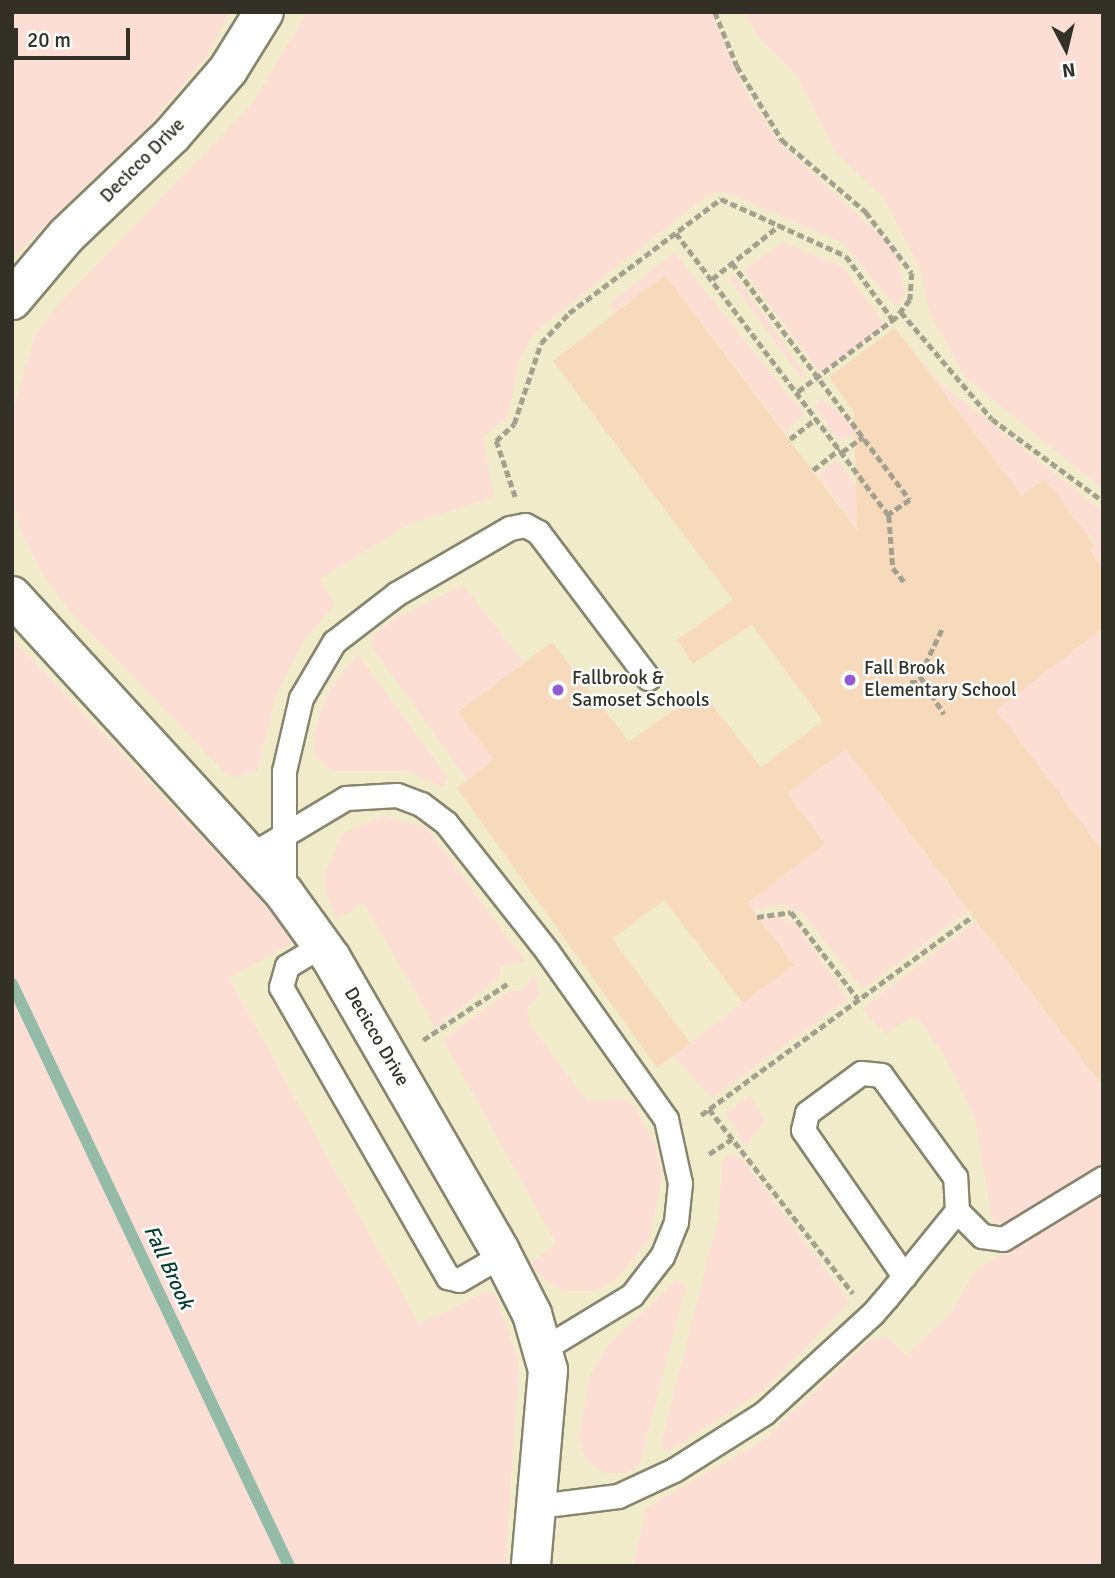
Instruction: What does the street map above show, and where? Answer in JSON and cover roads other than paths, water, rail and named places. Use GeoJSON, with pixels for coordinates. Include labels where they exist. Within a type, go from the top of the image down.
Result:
{"type":"FeatureCollection","features":[{"type":"Feature","properties":{"kind":"street","name":"Decicco Drive"},"geometry":{"type":"LineString","coordinates":[[12,300],[67,235],[172,135],[228,70],[264,12]]}},
{"type":"Feature","properties":{"kind":"street","name":"Decicco Drive"},"geometry":{"type":"LineString","coordinates":[[12,596],[285,893],[322,945],[502,1255],[545,1348],[538,1506],[531,1566]]}},
{"type":"Feature","properties":{"kind":"lane"},"geometry":{"type":"LineString","coordinates":[[285,893],[290,735],[308,682],[334,642],[374,607],[525,525],[538,532],[648,678]]}},
{"type":"Feature","properties":{"kind":"lane"},"geometry":{"type":"LineString","coordinates":[[249,856],[286,828],[346,798],[371,795],[421,804],[446,823],[554,959],[666,1119],[680,1183],[676,1222],[662,1256],[632,1295],[545,1348]]}},
{"type":"Feature","properties":{"kind":"lane"},"geometry":{"type":"LineString","coordinates":[[322,945],[287,966],[281,987],[441,1265],[459,1280],[502,1255]]}},
{"type":"Feature","properties":{"kind":"lane"},"geometry":{"type":"LineString","coordinates":[[538,1506],[603,1501],[707,1451],[764,1413],[873,1312],[904,1276],[957,1211],[956,1177],[881,1075],[861,1073],[807,1113],[803,1130],[904,1276]]}},
{"type":"Feature","properties":{"kind":"lane"},"geometry":{"type":"LineString","coordinates":[[957,1211],[982,1236],[1003,1239],[1103,1178]]}},
{"type":"Feature","properties":{"kind":"waterway","name":"Fall Brook"},"geometry":{"type":"LineString","coordinates":[[12,984],[289,1566]]}},
{"type":"Feature","properties":{"kind":"place","name":"Fall Brook Elementary School"},"geometry":{"type":"Point","coordinates":[850,680]}},
{"type":"Feature","properties":{"kind":"place","name":"Fallbrook & Samoset Schools"},"geometry":{"type":"Point","coordinates":[558,690]}}]}
